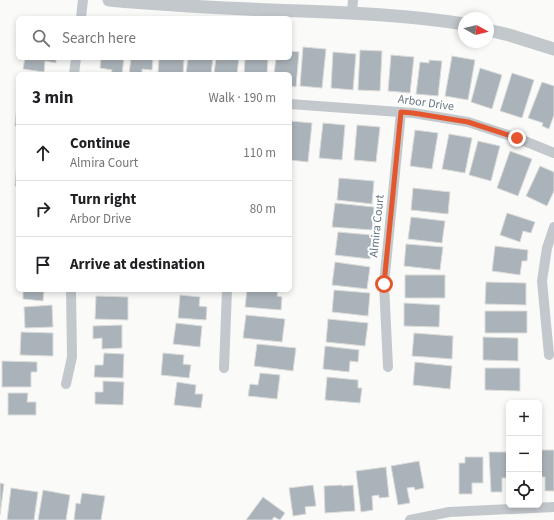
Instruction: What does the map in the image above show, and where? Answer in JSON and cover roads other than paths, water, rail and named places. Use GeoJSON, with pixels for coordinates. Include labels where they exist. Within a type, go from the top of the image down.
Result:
{"type":"FeatureCollection","features":[{"type":"Feature","properties":{"kind":"street"},"geometry":{"type":"LineString","coordinates":[[81,16],[83,0]]}},
{"type":"Feature","properties":{"kind":"street"},"geometry":{"type":"LineString","coordinates":[[109,0],[204,7],[352,7],[458,23]]}},
{"type":"Feature","properties":{"kind":"street"},"geometry":{"type":"LineString","coordinates":[[494,31],[554,49]]}},
{"type":"Feature","properties":{"kind":"street"},"geometry":{"type":"LineString","coordinates":[[74,72],[76,60]]}},
{"type":"Feature","properties":{"kind":"street","name":"Arbor Drive"},"geometry":{"type":"LineString","coordinates":[[292,104],[413,113],[468,122],[517,138],[554,153]]}},
{"type":"Feature","properties":{"kind":"street","name":"Almira Court"},"geometry":{"type":"LineString","coordinates":[[388,366],[384,284],[401,112]]}},
{"type":"Feature","properties":{"kind":"street"},"geometry":{"type":"LineString","coordinates":[[549,355],[542,281],[547,248],[554,227]]}},
{"type":"Feature","properties":{"kind":"street"},"geometry":{"type":"LineString","coordinates":[[66,384],[72,358],[70,292]]}},
{"type":"Feature","properties":{"kind":"street"},"geometry":{"type":"LineString","coordinates":[[224,368],[226,292]]}},
{"type":"Feature","properties":{"kind":"street"},"geometry":{"type":"LineString","coordinates":[[410,520],[554,507]]}}]}
